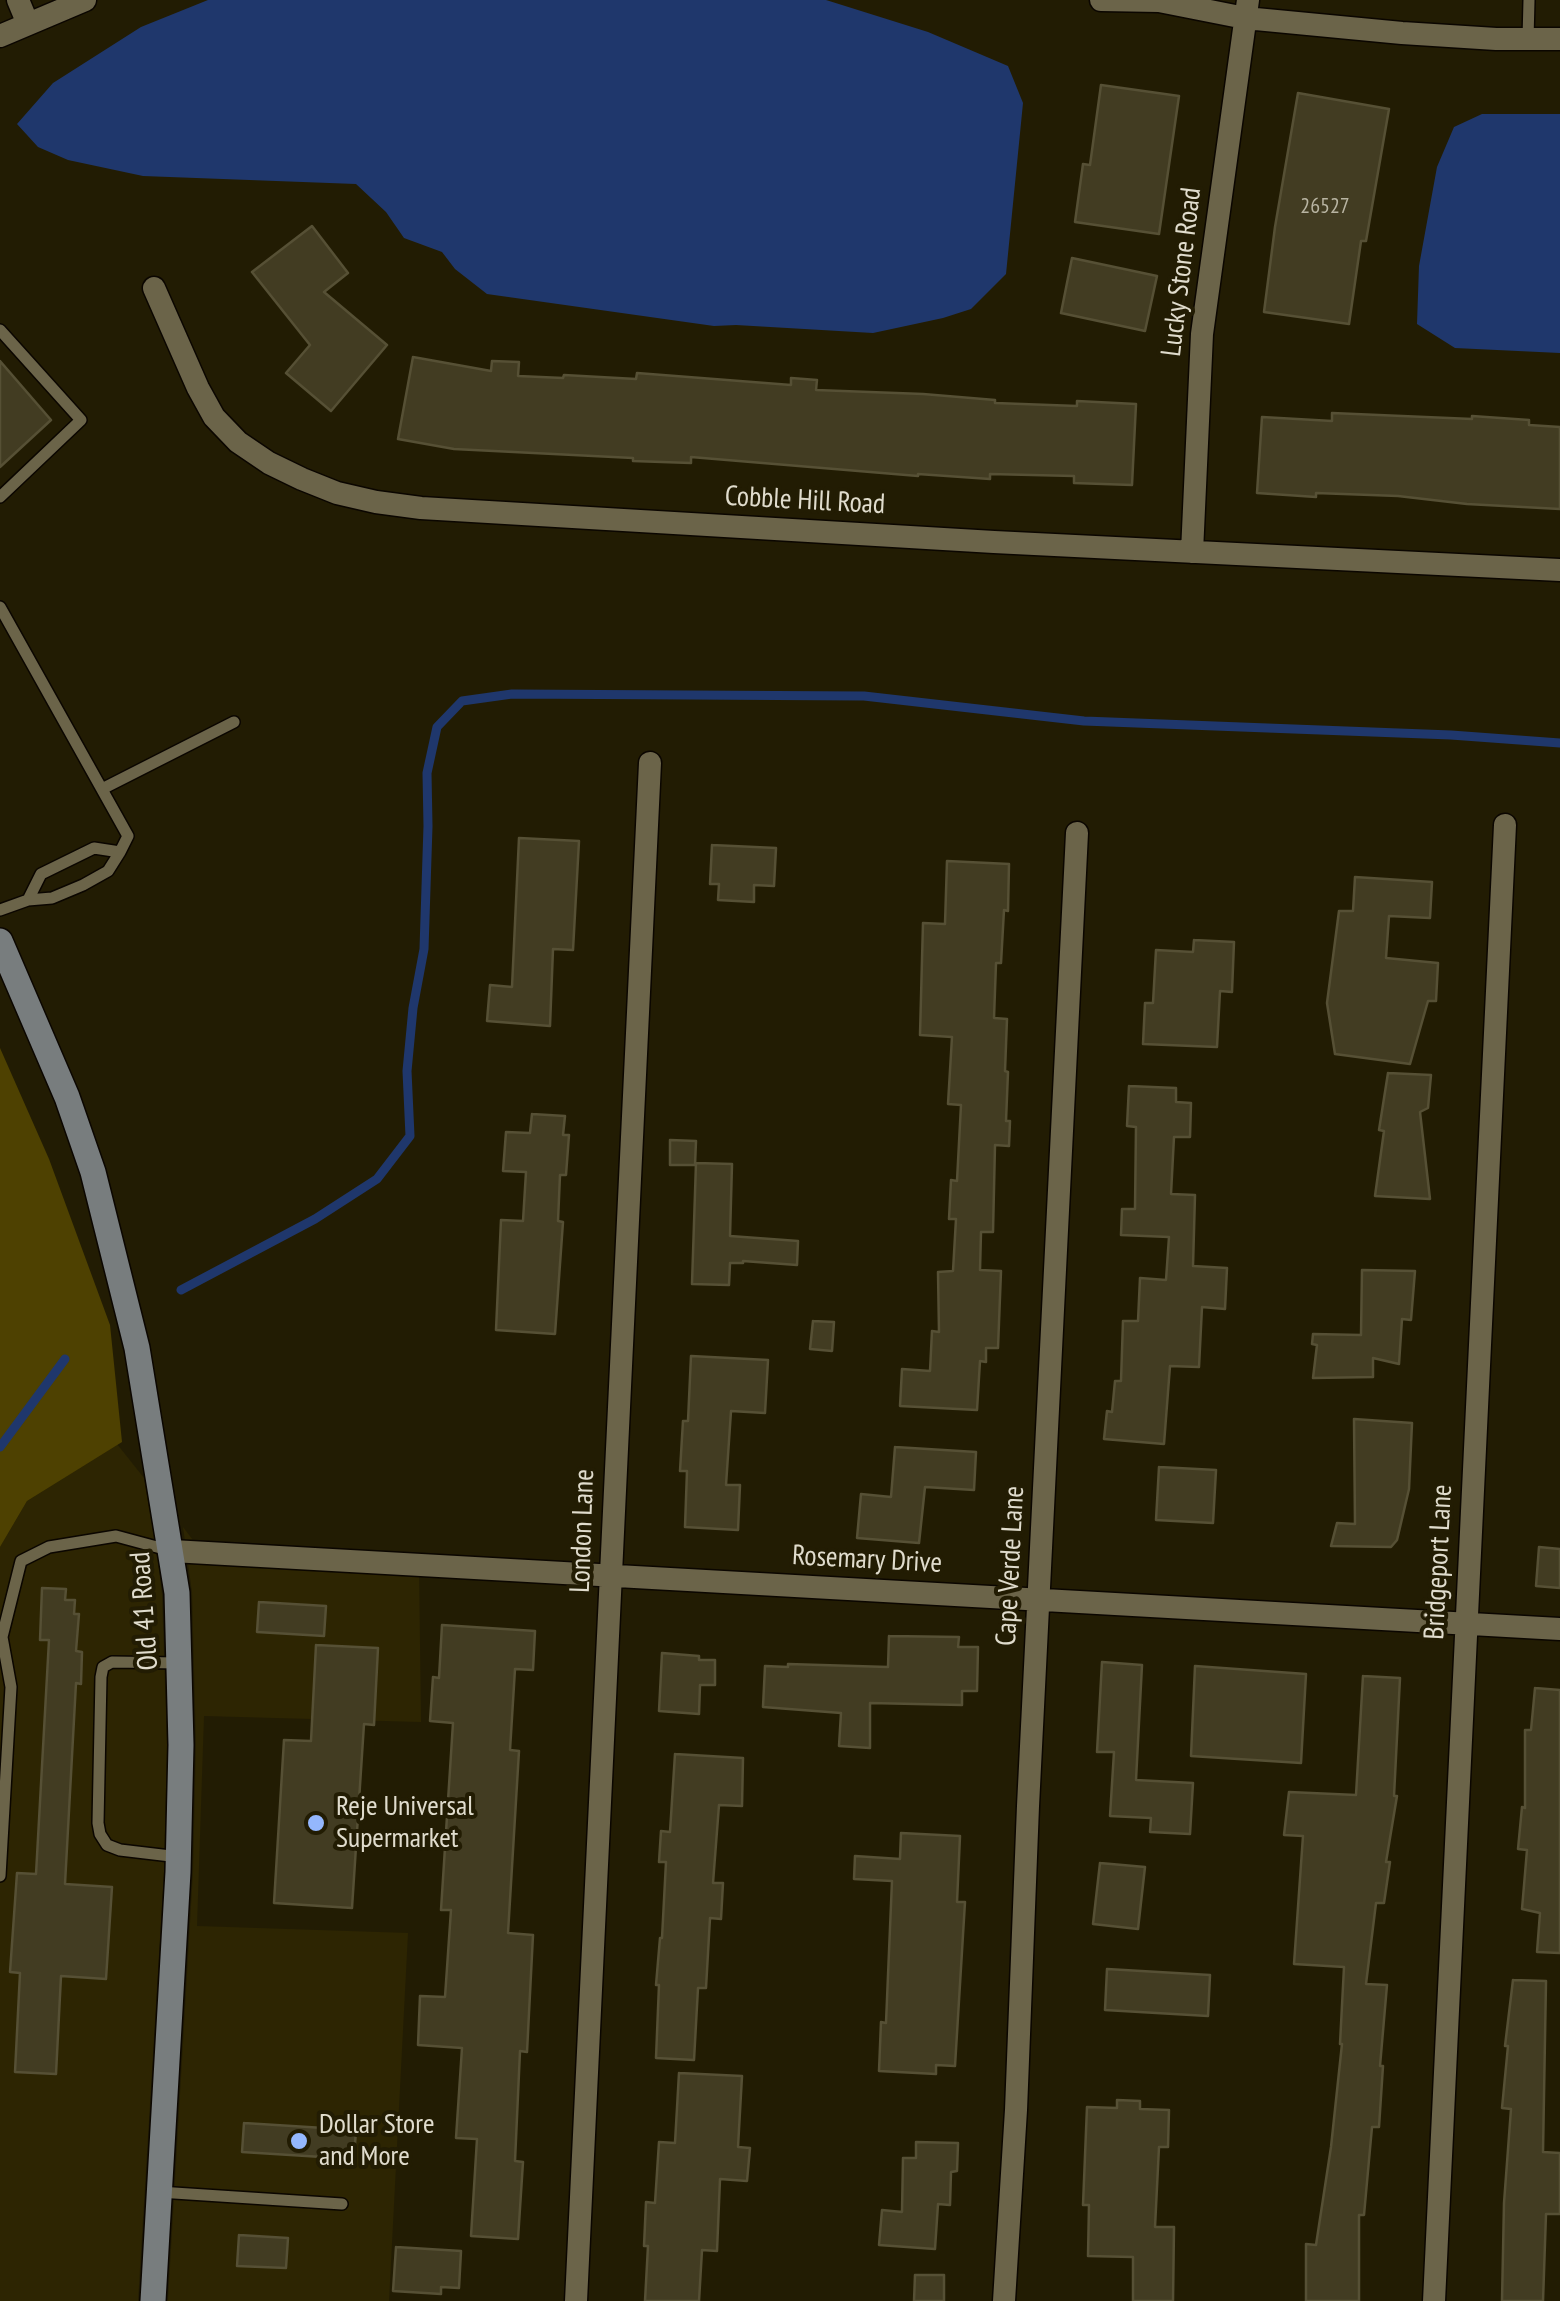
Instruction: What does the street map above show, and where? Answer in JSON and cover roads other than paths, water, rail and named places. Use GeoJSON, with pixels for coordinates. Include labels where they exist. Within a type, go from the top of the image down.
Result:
{"type":"FeatureCollection","features":[{"type":"Feature","properties":{"kind":"street"},"geometry":{"type":"LineString","coordinates":[[18,0],[28,24]]}},
{"type":"Feature","properties":{"kind":"street"},"geometry":{"type":"LineString","coordinates":[[0,36],[85,0]]}},
{"type":"Feature","properties":{"kind":"street"},"geometry":{"type":"LineString","coordinates":[[1101,0],[1247,9],[1402,33],[1560,39]]}},
{"type":"Feature","properties":{"kind":"street","name":"Lucky Stone Road"},"geometry":{"type":"LineString","coordinates":[[1192,552],[1202,334],[1247,9]]}},
{"type":"Feature","properties":{"kind":"street","name":"Cobble Hill Road"},"geometry":{"type":"LineString","coordinates":[[154,288],[198,388],[214,417],[238,442],[269,463],[337,493],[376,502],[421,508],[1560,570]]}},
{"type":"Feature","properties":{"kind":"street","name":"London Lane"},"geometry":{"type":"LineString","coordinates":[[576,2301],[650,763]]}},
{"type":"Feature","properties":{"kind":"street","name":"Bridgeport Lane"},"geometry":{"type":"LineString","coordinates":[[1434,2301],[1505,826]]}},
{"type":"Feature","properties":{"kind":"street","name":"Cape Verde Lane"},"geometry":{"type":"LineString","coordinates":[[1004,2301],[1077,834]]}},
{"type":"Feature","properties":{"kind":"street","name":"Old 41 Road"},"geometry":{"type":"LineString","coordinates":[[0,941],[67,1097],[93,1172],[137,1348],[177,1593],[182,1744],[179,1857],[153,2301]]}},
{"type":"Feature","properties":{"kind":"street","name":"Rosemary Drive"},"geometry":{"type":"LineString","coordinates":[[172,1550],[1560,1629]]}},
{"type":"Feature","properties":{"kind":"lane"},"geometry":{"type":"LineString","coordinates":[[1528,39],[1529,0]]}},
{"type":"Feature","properties":{"kind":"lane"},"geometry":{"type":"LineString","coordinates":[[0,330],[81,420],[0,497]]}},
{"type":"Feature","properties":{"kind":"lane"},"geometry":{"type":"LineString","coordinates":[[0,607],[128,836],[108,870],[83,885],[52,898],[28,900],[0,910]]}},
{"type":"Feature","properties":{"kind":"lane"},"geometry":{"type":"LineString","coordinates":[[102,789],[234,722]]}},
{"type":"Feature","properties":{"kind":"lane"},"geometry":{"type":"LineString","coordinates":[[28,900],[41,874],[94,848],[120,852]]}},
{"type":"Feature","properties":{"kind":"lane"},"geometry":{"type":"LineString","coordinates":[[0,1876],[11,1687],[4,1675],[2,1638],[22,1561],[49,1547],[116,1536],[172,1550]]}},
{"type":"Feature","properties":{"kind":"lane"},"geometry":{"type":"LineString","coordinates":[[179,1663],[112,1662],[103,1668],[98,1823],[108,1845],[179,1857]]}},
{"type":"Feature","properties":{"kind":"lane"},"geometry":{"type":"LineString","coordinates":[[160,2192],[342,2204]]}},
{"type":"Feature","properties":{"kind":"water"},"geometry":{"type":"Polygon","coordinates":[[[208,0],[826,0],[928,32],[1008,66],[1023,103],[1006,274],[971,309],[873,333],[714,326],[487,294],[455,269],[442,252],[404,238],[386,212],[356,184],[143,176],[68,160],[38,147],[17,124],[53,83],[141,27],[208,0]]]}},
{"type":"Feature","properties":{"kind":"water"},"geometry":{"type":"Polygon","coordinates":[[[1482,114],[1560,114],[1560,353],[1455,348],[1417,324],[1419,266],[1437,167],[1454,127],[1482,114]]]}},
{"type":"Feature","properties":{"kind":"waterway"},"geometry":{"type":"LineString","coordinates":[[181,1290],[315,1219],[377,1179],[410,1136],[407,1071],[424,949],[427,773],[437,727],[462,701],[512,694],[864,696],[1084,721],[1560,743]]}},
{"type":"Feature","properties":{"kind":"waterway"},"geometry":{"type":"LineString","coordinates":[[0,1447],[65,1359]]}},
{"type":"Feature","properties":{"kind":"place","name":"Reje Universal Supermarket"},"geometry":{"type":"Point","coordinates":[316,1823]}},
{"type":"Feature","properties":{"kind":"place","name":"Dollar Store and More"},"geometry":{"type":"Point","coordinates":[299,2141]}}]}
